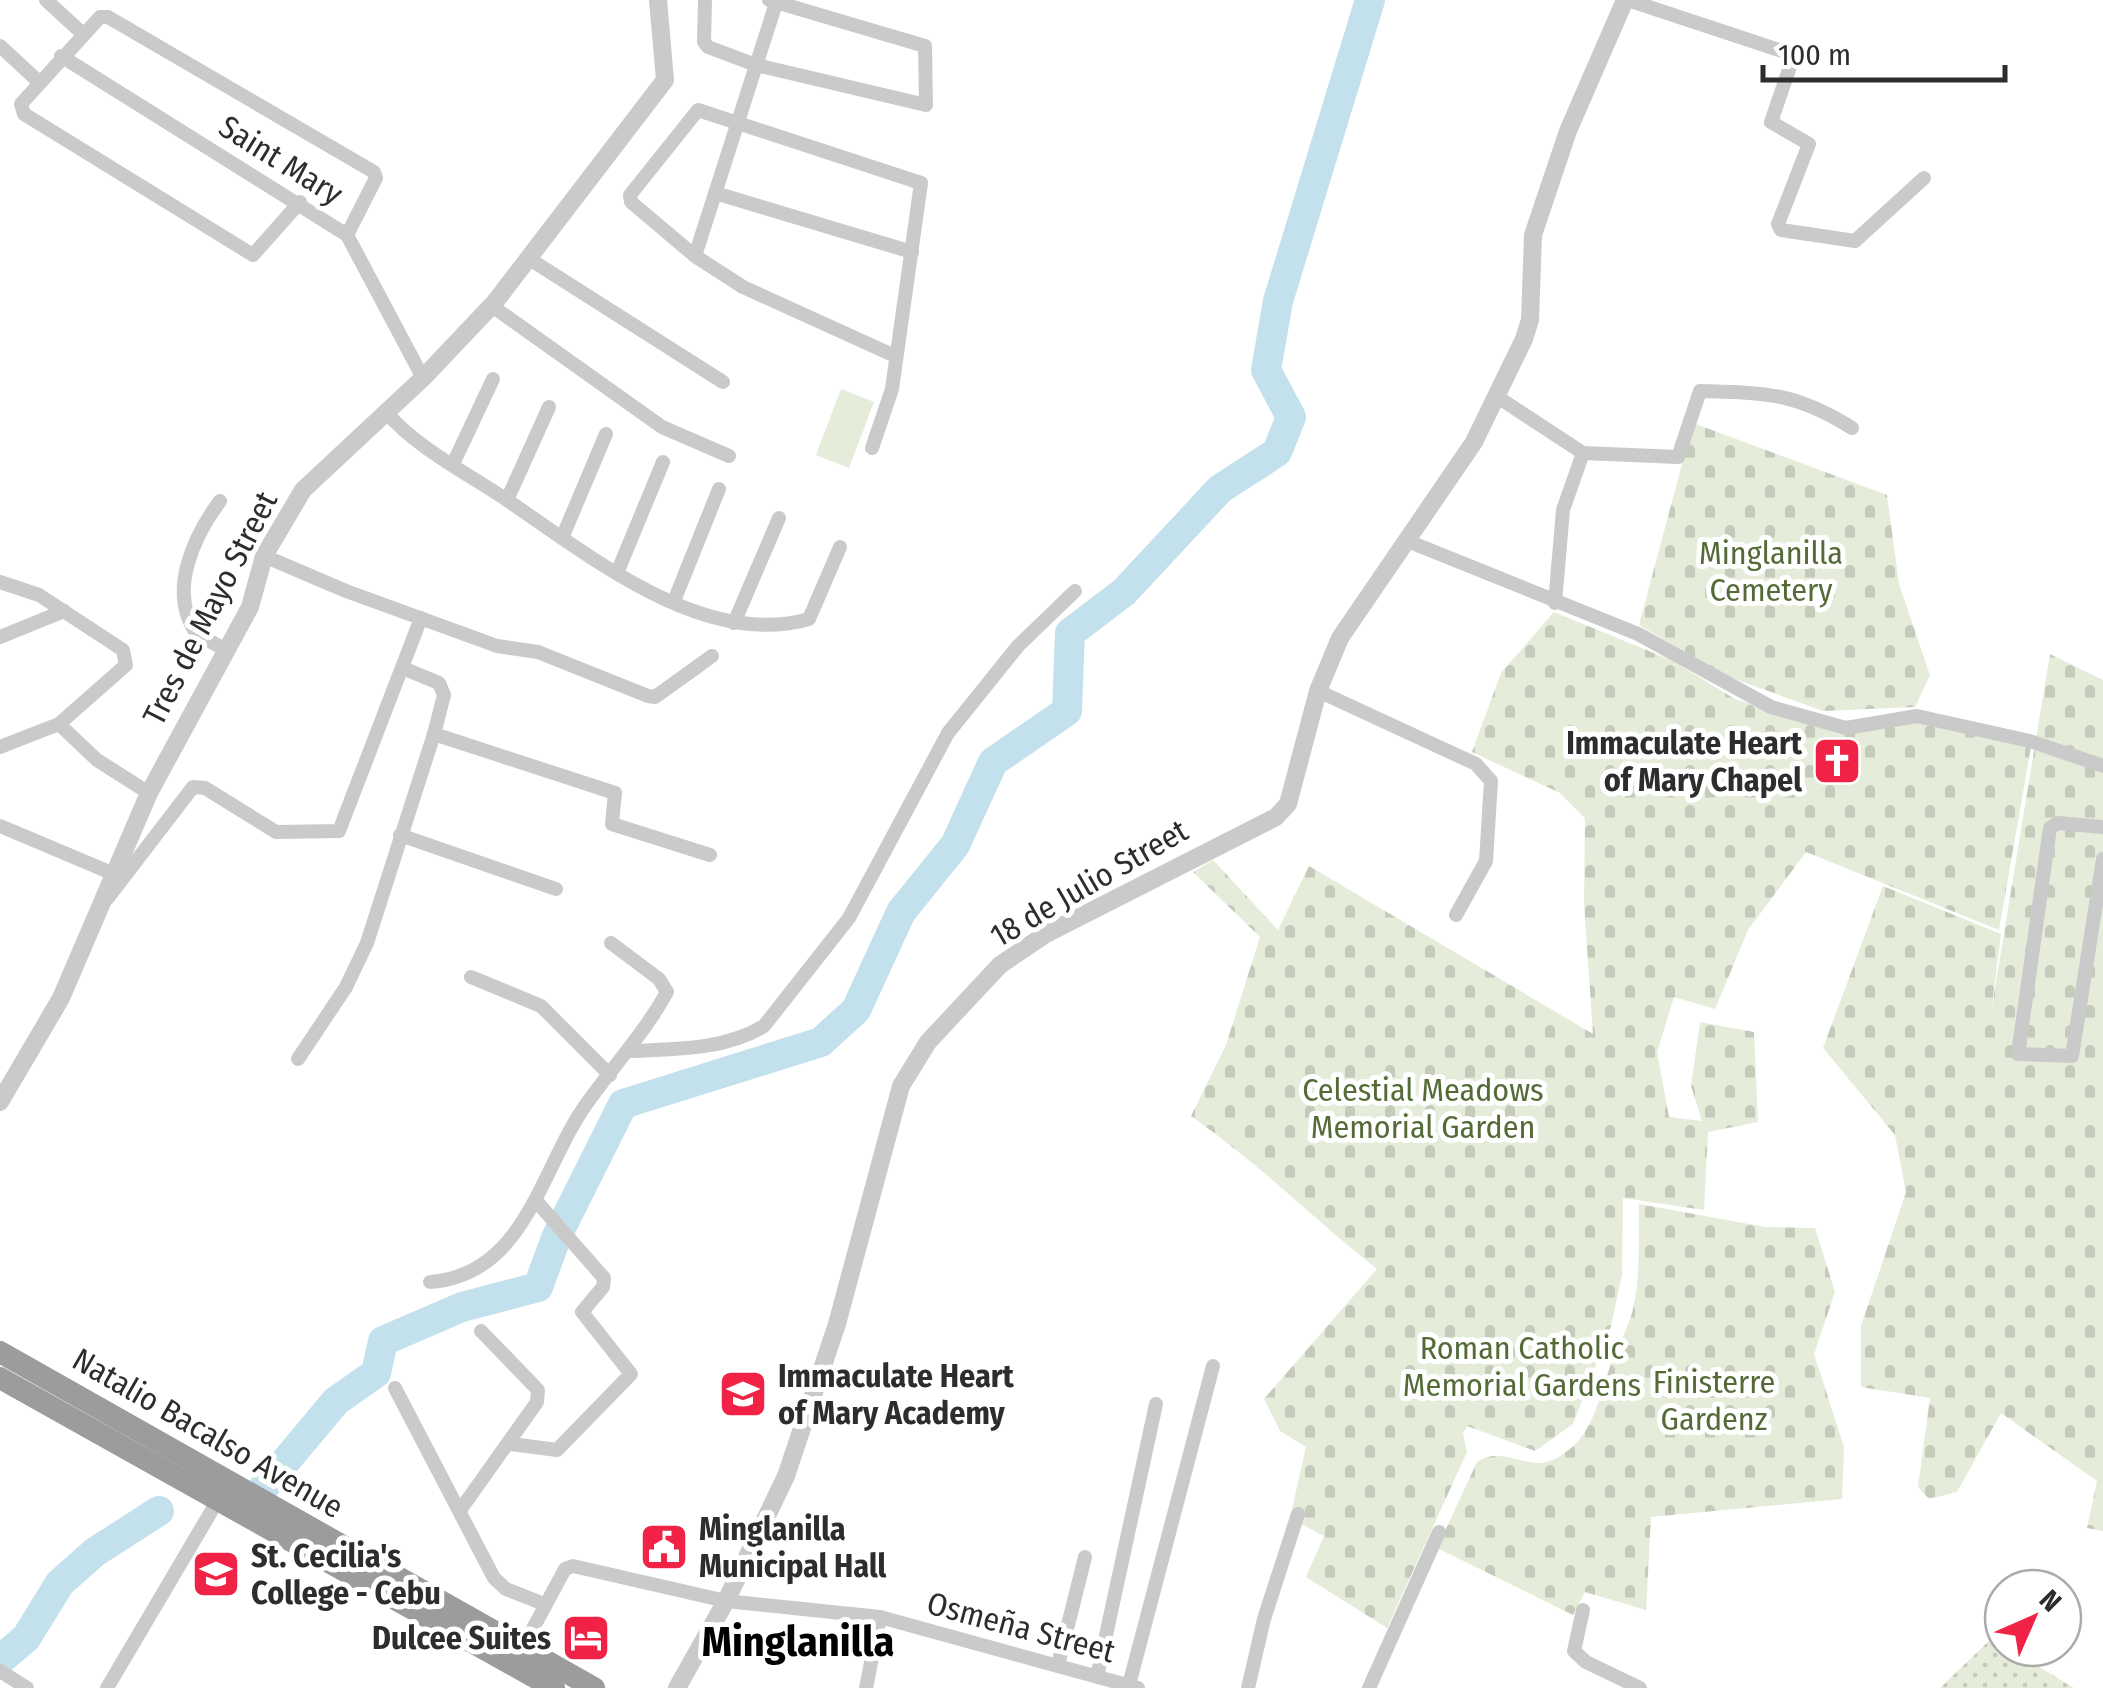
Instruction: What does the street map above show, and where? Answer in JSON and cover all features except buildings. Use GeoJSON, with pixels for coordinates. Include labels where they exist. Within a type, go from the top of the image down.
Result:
{"type":"FeatureCollection","features":[{"type":"Feature","properties":{"kind":"highway","name":"Natalio Bacalso Avenue"},"geometry":{"type":"LineString","coordinates":[[0,1352],[594,1688]]}},
{"type":"Feature","properties":{"kind":"highway","name":"Natalio Bacalso Avenue"},"geometry":{"type":"LineString","coordinates":[[0,1378],[554,1688]]}},
{"type":"Feature","properties":{"kind":"street","name":"Tres de Mayo Street"},"geometry":{"type":"LineString","coordinates":[[0,1102],[62,998],[149,794],[250,607],[264,556],[303,490],[385,410],[418,371],[492,306],[665,80],[658,0]]}},
{"type":"Feature","properties":{"kind":"street"},"geometry":{"type":"LineString","coordinates":[[694,256],[737,125],[756,64],[774,1],[923,45],[928,102],[923,108],[756,64],[705,44],[705,0]]}},
{"type":"Feature","properties":{"kind":"street"},"geometry":{"type":"LineString","coordinates":[[1627,0],[1794,55],[1771,122],[1809,144],[1778,224],[1781,230],[1854,240],[1924,178]]}},
{"type":"Feature","properties":{"kind":"street","name":"18 de Julio Street"},"geometry":{"type":"LineString","coordinates":[[677,1688],[726,1601],[786,1476],[837,1324],[901,1086],[928,1042],[1000,965],[1046,934],[1276,816],[1288,804],[1318,691],[1340,638],[1410,542],[1499,398],[1524,339],[1530,320],[1533,235],[1568,131],[1627,0]]}},
{"type":"Feature","properties":{"kind":"street"},"geometry":{"type":"LineString","coordinates":[[48,1],[83,34]]}},
{"type":"Feature","properties":{"kind":"street"},"geometry":{"type":"LineString","coordinates":[[300,202],[253,255],[24,114],[21,104],[100,17],[108,17],[374,172],[376,178],[347,235]]}},
{"type":"Feature","properties":{"kind":"street"},"geometry":{"type":"LineString","coordinates":[[0,46],[39,82]]}},
{"type":"Feature","properties":{"kind":"street","name":"Saint Mary"},"geometry":{"type":"LineString","coordinates":[[61,56],[300,202],[347,235],[418,371]]}},
{"type":"Feature","properties":{"kind":"street"},"geometry":{"type":"LineString","coordinates":[[872,448],[889,403],[919,181],[698,110],[630,195],[631,202],[694,256],[743,287],[895,356]]}},
{"type":"Feature","properties":{"kind":"street"},"geometry":{"type":"LineString","coordinates":[[715,193],[912,252]]}},
{"type":"Feature","properties":{"kind":"street"},"geometry":{"type":"LineString","coordinates":[[528,258],[723,382]]}},
{"type":"Feature","properties":{"kind":"street"},"geometry":{"type":"LineString","coordinates":[[492,306],[662,427],[729,456]]}},
{"type":"Feature","properties":{"kind":"street"},"geometry":{"type":"LineString","coordinates":[[453,464],[493,380]]}},
{"type":"Feature","properties":{"kind":"street"},"geometry":{"type":"LineString","coordinates":[[1499,398],[1582,453],[1678,457],[1700,391],[1780,394],[1819,408],[1852,428]]}},
{"type":"Feature","properties":{"kind":"street"},"geometry":{"type":"LineString","coordinates":[[507,500],[549,406]]}},
{"type":"Feature","properties":{"kind":"street"},"geometry":{"type":"LineString","coordinates":[[385,410],[400,428],[616,573],[674,601],[734,622],[786,626],[809,619],[840,547]]}},
{"type":"Feature","properties":{"kind":"street"},"geometry":{"type":"LineString","coordinates":[[562,538],[606,434]]}},
{"type":"Feature","properties":{"kind":"street"},"geometry":{"type":"LineString","coordinates":[[1555,603],[1562,510],[1582,453]]}},
{"type":"Feature","properties":{"kind":"street"},"geometry":{"type":"LineString","coordinates":[[616,573],[663,462]]}},
{"type":"Feature","properties":{"kind":"street"},"geometry":{"type":"LineString","coordinates":[[674,601],[719,489]]}},
{"type":"Feature","properties":{"kind":"street"},"geometry":{"type":"LineString","coordinates":[[220,501],[189,554],[184,592],[197,634],[226,650]]}},
{"type":"Feature","properties":{"kind":"street"},"geometry":{"type":"LineString","coordinates":[[734,622],[779,518]]}},
{"type":"Feature","properties":{"kind":"street"},"geometry":{"type":"LineString","coordinates":[[1410,542],[1638,634],[1770,708],[1846,728],[1917,716],[2030,741],[2103,766]]}},
{"type":"Feature","properties":{"kind":"street"},"geometry":{"type":"LineString","coordinates":[[264,556],[497,646],[538,652],[648,696],[656,697],[712,656]]}},
{"type":"Feature","properties":{"kind":"street"},"geometry":{"type":"LineString","coordinates":[[0,582],[39,595],[123,650],[126,665],[59,724],[0,747]]}},
{"type":"Feature","properties":{"kind":"street"},"geometry":{"type":"LineString","coordinates":[[630,1051],[708,1045],[745,1038],[764,1026],[849,918],[948,733],[1018,646],[1075,591]]}},
{"type":"Feature","properties":{"kind":"street"},"geometry":{"type":"LineString","coordinates":[[0,637],[64,612]]}},
{"type":"Feature","properties":{"kind":"street"},"geometry":{"type":"LineString","coordinates":[[100,907],[193,788],[206,788],[276,832],[340,831],[405,669],[421,618]]}},
{"type":"Feature","properties":{"kind":"street"},"geometry":{"type":"LineString","coordinates":[[298,1059],[346,986],[367,942],[434,734],[444,695],[440,683],[405,669]]}},
{"type":"Feature","properties":{"kind":"street"},"geometry":{"type":"LineString","coordinates":[[1318,691],[1476,764],[1491,780],[1486,861],[1456,915]]}},
{"type":"Feature","properties":{"kind":"street"},"geometry":{"type":"LineString","coordinates":[[59,724],[98,760],[149,794]]}},
{"type":"Feature","properties":{"kind":"street"},"geometry":{"type":"LineString","coordinates":[[434,734],[615,793],[612,824],[710,855]]}},
{"type":"Feature","properties":{"kind":"street"},"geometry":{"type":"LineString","coordinates":[[2103,827],[2058,823],[2050,828],[2018,1054],[2072,1056],[2103,859]]}},
{"type":"Feature","properties":{"kind":"street"},"geometry":{"type":"LineString","coordinates":[[0,826],[114,874]]}},
{"type":"Feature","properties":{"kind":"street"},"geometry":{"type":"LineString","coordinates":[[400,835],[556,890]]}},
{"type":"Feature","properties":{"kind":"street"},"geometry":{"type":"LineString","coordinates":[[430,1282],[475,1272],[537,1202],[588,1101],[630,1051],[666,992],[659,979],[611,942]]}},
{"type":"Feature","properties":{"kind":"street"},"geometry":{"type":"LineString","coordinates":[[471,978],[541,1006],[610,1075]]}},
{"type":"Feature","properties":{"kind":"street"},"geometry":{"type":"LineString","coordinates":[[511,1444],[557,1450],[631,1376],[582,1312],[603,1288],[604,1278],[537,1202]]}},
{"type":"Feature","properties":{"kind":"street"},"geometry":{"type":"LineString","coordinates":[[461,1509],[511,1444],[537,1402],[538,1390],[481,1332]]}},
{"type":"Feature","properties":{"kind":"street"},"geometry":{"type":"LineString","coordinates":[[1133,1687],[1213,1366]]}},
{"type":"Feature","properties":{"kind":"street"},"geometry":{"type":"LineString","coordinates":[[395,1388],[494,1578],[506,1589],[544,1604]]}},
{"type":"Feature","properties":{"kind":"street"},"geometry":{"type":"LineString","coordinates":[[1097,1676],[1156,1404]]}},
{"type":"Feature","properties":{"kind":"street"},"geometry":{"type":"LineString","coordinates":[[107,1688],[218,1500]]}},
{"type":"Feature","properties":{"kind":"street"},"geometry":{"type":"LineString","coordinates":[[1248,1688],[1264,1618],[1298,1514]]}},
{"type":"Feature","properties":{"kind":"street"},"geometry":{"type":"LineString","coordinates":[[1369,1688],[1439,1532]]}},
{"type":"Feature","properties":{"kind":"street"},"geometry":{"type":"LineString","coordinates":[[1058,1665],[1085,1557]]}},
{"type":"Feature","properties":{"kind":"street","name":"Osmeña Street"},"geometry":{"type":"LineString","coordinates":[[523,1647],[544,1604],[570,1566],[726,1601],[880,1616],[1133,1687]]}},
{"type":"Feature","properties":{"kind":"street"},"geometry":{"type":"LineString","coordinates":[[1582,1610],[1574,1651],[1586,1662],[1640,1688]]}},
{"type":"Feature","properties":{"kind":"street"},"geometry":{"type":"LineString","coordinates":[[866,1688],[880,1616]]}},
{"type":"Feature","properties":{"kind":"street"},"geometry":{"type":"LineString","coordinates":[[0,1671],[27,1688]]}},
{"type":"Feature","properties":{"kind":"green space"},"geometry":{"type":"Polygon","coordinates":[[[841,389],[874,402],[849,468],[816,455],[841,389]]]}},
{"type":"Feature","properties":{"kind":"green space","name":"Minglanilla Cemetery"},"geometry":{"type":"Polygon","coordinates":[[[1693,423],[1887,495],[1899,584],[1930,675],[1915,707],[1823,711],[1724,675],[1639,625],[1693,423]]]}},
{"type":"Feature","properties":{"kind":"green space"},"geometry":{"type":"Polygon","coordinates":[[[1554,612],[1673,661],[1735,699],[1848,733],[1916,719],[2031,747],[1999,930],[1806,852],[1748,930],[1715,1009],[1674,997],[1657,1052],[1669,1117],[1702,1121],[1691,1086],[1700,1022],[1754,1032],[1758,1122],[1708,1132],[1704,1210],[1623,1198],[1622,1275],[1611,1326],[1573,1424],[1535,1451],[1467,1426],[1463,1433],[1467,1452],[1387,1628],[1306,1577],[1324,1536],[1290,1518],[1306,1447],[1280,1431],[1264,1399],[1377,1269],[1191,1116],[1226,1045],[1260,937],[1193,872],[1213,860],[1278,930],[1309,866],[1593,1034],[1584,904],[1585,818],[1560,793],[1472,752],[1501,673],[1554,612]]]}},
{"type":"Feature","properties":{"kind":"green space"},"geometry":{"type":"Polygon","coordinates":[[[2050,654],[2103,680],[2103,1531],[2087,1528],[2097,1481],[2001,1413],[1957,1492],[1929,1499],[1918,1487],[1930,1398],[1861,1387],[1861,1326],[1906,1192],[1895,1135],[1823,1048],[1883,886],[2001,934],[1991,1012],[2050,654]]]}},
{"type":"Feature","properties":{"kind":"green space","name":"Finisterre Gardenz"},"geometry":{"type":"Polygon","coordinates":[[[1639,1204],[1765,1227],[1815,1228],[1835,1292],[1814,1354],[1844,1447],[1842,1499],[1651,1517],[1646,1610],[1585,1592],[1573,1615],[1437,1548],[1477,1462],[1497,1456],[1546,1462],[1570,1449],[1587,1428],[1632,1311],[1638,1267],[1639,1204]]]}},
{"type":"Feature","properties":{"kind":"green space"},"geometry":{"type":"Polygon","coordinates":[[[1983,1647],[1983,1668],[2041,1668],[2074,1688],[1940,1688],[1983,1647]]]}},
{"type":"Feature","properties":{"kind":"waterway"},"geometry":{"type":"LineString","coordinates":[[264,1487],[336,1401],[376,1373],[383,1341],[462,1307],[538,1287],[556,1238],[623,1104],[821,1042],[856,1010],[901,912],[955,845],[993,762],[1067,711],[1070,633],[1124,592],[1220,489],[1277,452],[1291,417],[1266,370],[1278,301],[1370,0]]}},
{"type":"Feature","properties":{"kind":"waterway"},"geometry":{"type":"LineString","coordinates":[[0,1660],[26,1638],[60,1583],[95,1552],[159,1511]]}},
{"type":"Feature","properties":{"kind":"place","name":"Immaculate Heart of Mary Chapel"},"geometry":{"type":"Point","coordinates":[1837,761]}},
{"type":"Feature","properties":{"kind":"place","name":"Immaculate Heart of Mary Academy"},"geometry":{"type":"Point","coordinates":[743,1394]}},
{"type":"Feature","properties":{"kind":"place","name":"Minglanilla Municipal Hall"},"geometry":{"type":"Point","coordinates":[664,1547]}},
{"type":"Feature","properties":{"kind":"place","name":"St. Cecilia's College - Cebu"},"geometry":{"type":"Point","coordinates":[216,1574]}},
{"type":"Feature","properties":{"kind":"place","name":"Dulcee Suites"},"geometry":{"type":"Point","coordinates":[586,1638]}},
{"type":"Feature","properties":{"kind":"district","name":"Minglanilla"},"geometry":{"type":"Point","coordinates":[798,1642]}},
{"type":"Feature","properties":{"kind":"park label","name":"Celestial Meadows Memorial Garden"},"geometry":{"type":"Point","coordinates":[1423,1108]}},
{"type":"Feature","properties":{"kind":"park label","name":"Roman Catholic Memorial Gardens"},"geometry":{"type":"Point","coordinates":[1522,1366]}}]}
